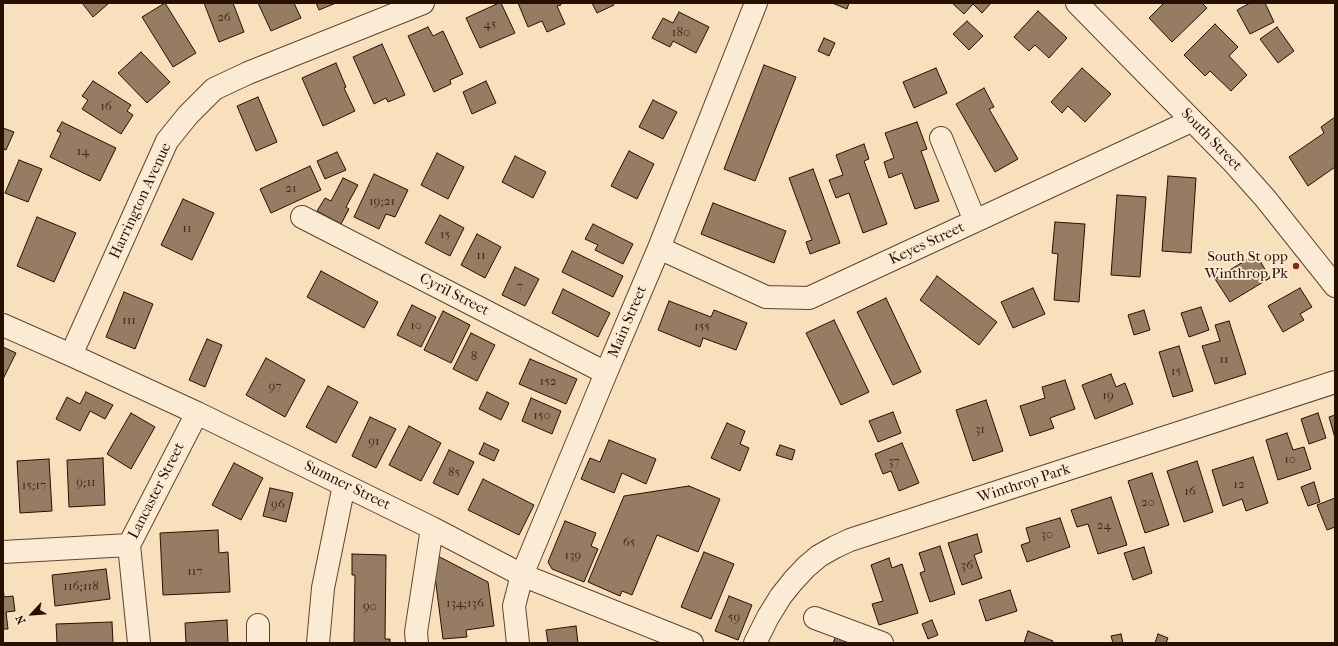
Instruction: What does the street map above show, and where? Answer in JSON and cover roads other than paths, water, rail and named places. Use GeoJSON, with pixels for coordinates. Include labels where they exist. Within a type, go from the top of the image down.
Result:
{"type":"FeatureCollection","features":[{"type":"Feature","properties":{"kind":"street","name":"Harrington Avenue"},"geometry":{"type":"LineString","coordinates":[[71,355],[167,141],[188,115],[214,89],[248,72],[423,3]]}},
{"type":"Feature","properties":{"kind":"street","name":"Main Street"},"geometry":{"type":"LineString","coordinates":[[513,642],[514,606],[522,575],[660,248],[756,3]]}},
{"type":"Feature","properties":{"kind":"street","name":"South Street"},"geometry":{"type":"LineString","coordinates":[[1077,3],[1232,162],[1265,198],[1335,286]]}},
{"type":"Feature","properties":{"kind":"street","name":"Keyes Street"},"geometry":{"type":"LineString","coordinates":[[660,248],[766,297],[809,298],[1191,121]]}},
{"type":"Feature","properties":{"kind":"street"},"geometry":{"type":"LineString","coordinates":[[941,138],[975,221]]}},
{"type":"Feature","properties":{"kind":"street","name":"Cyril Street"},"geometry":{"type":"LineString","coordinates":[[302,217],[606,373]]}},
{"type":"Feature","properties":{"kind":"street","name":"Sumner Street"},"geometry":{"type":"LineString","coordinates":[[3,326],[71,355],[197,414],[432,528],[522,575],[692,643]]}},
{"type":"Feature","properties":{"kind":"street","name":"Winthrop Park"},"geometry":{"type":"LineString","coordinates":[[755,643],[768,616],[793,581],[819,556],[835,547],[858,538],[1335,382]]}},
{"type":"Feature","properties":{"kind":"street","name":"Lancaster Street"},"geometry":{"type":"LineString","coordinates":[[139,643],[130,545],[197,414]]}},
{"type":"Feature","properties":{"kind":"street"},"geometry":{"type":"LineString","coordinates":[[318,643],[323,588],[344,485]]}},
{"type":"Feature","properties":{"kind":"street"},"geometry":{"type":"LineString","coordinates":[[417,643],[416,632],[432,528]]}},
{"type":"Feature","properties":{"kind":"street"},"geometry":{"type":"LineString","coordinates":[[3,552],[130,545]]}},
{"type":"Feature","properties":{"kind":"street"},"geometry":{"type":"LineString","coordinates":[[816,618],[882,643]]}},
{"type":"Feature","properties":{"kind":"place","name":"South St opp Winthrop Pk"},"geometry":{"type":"Point","coordinates":[1296,266]}}]}
